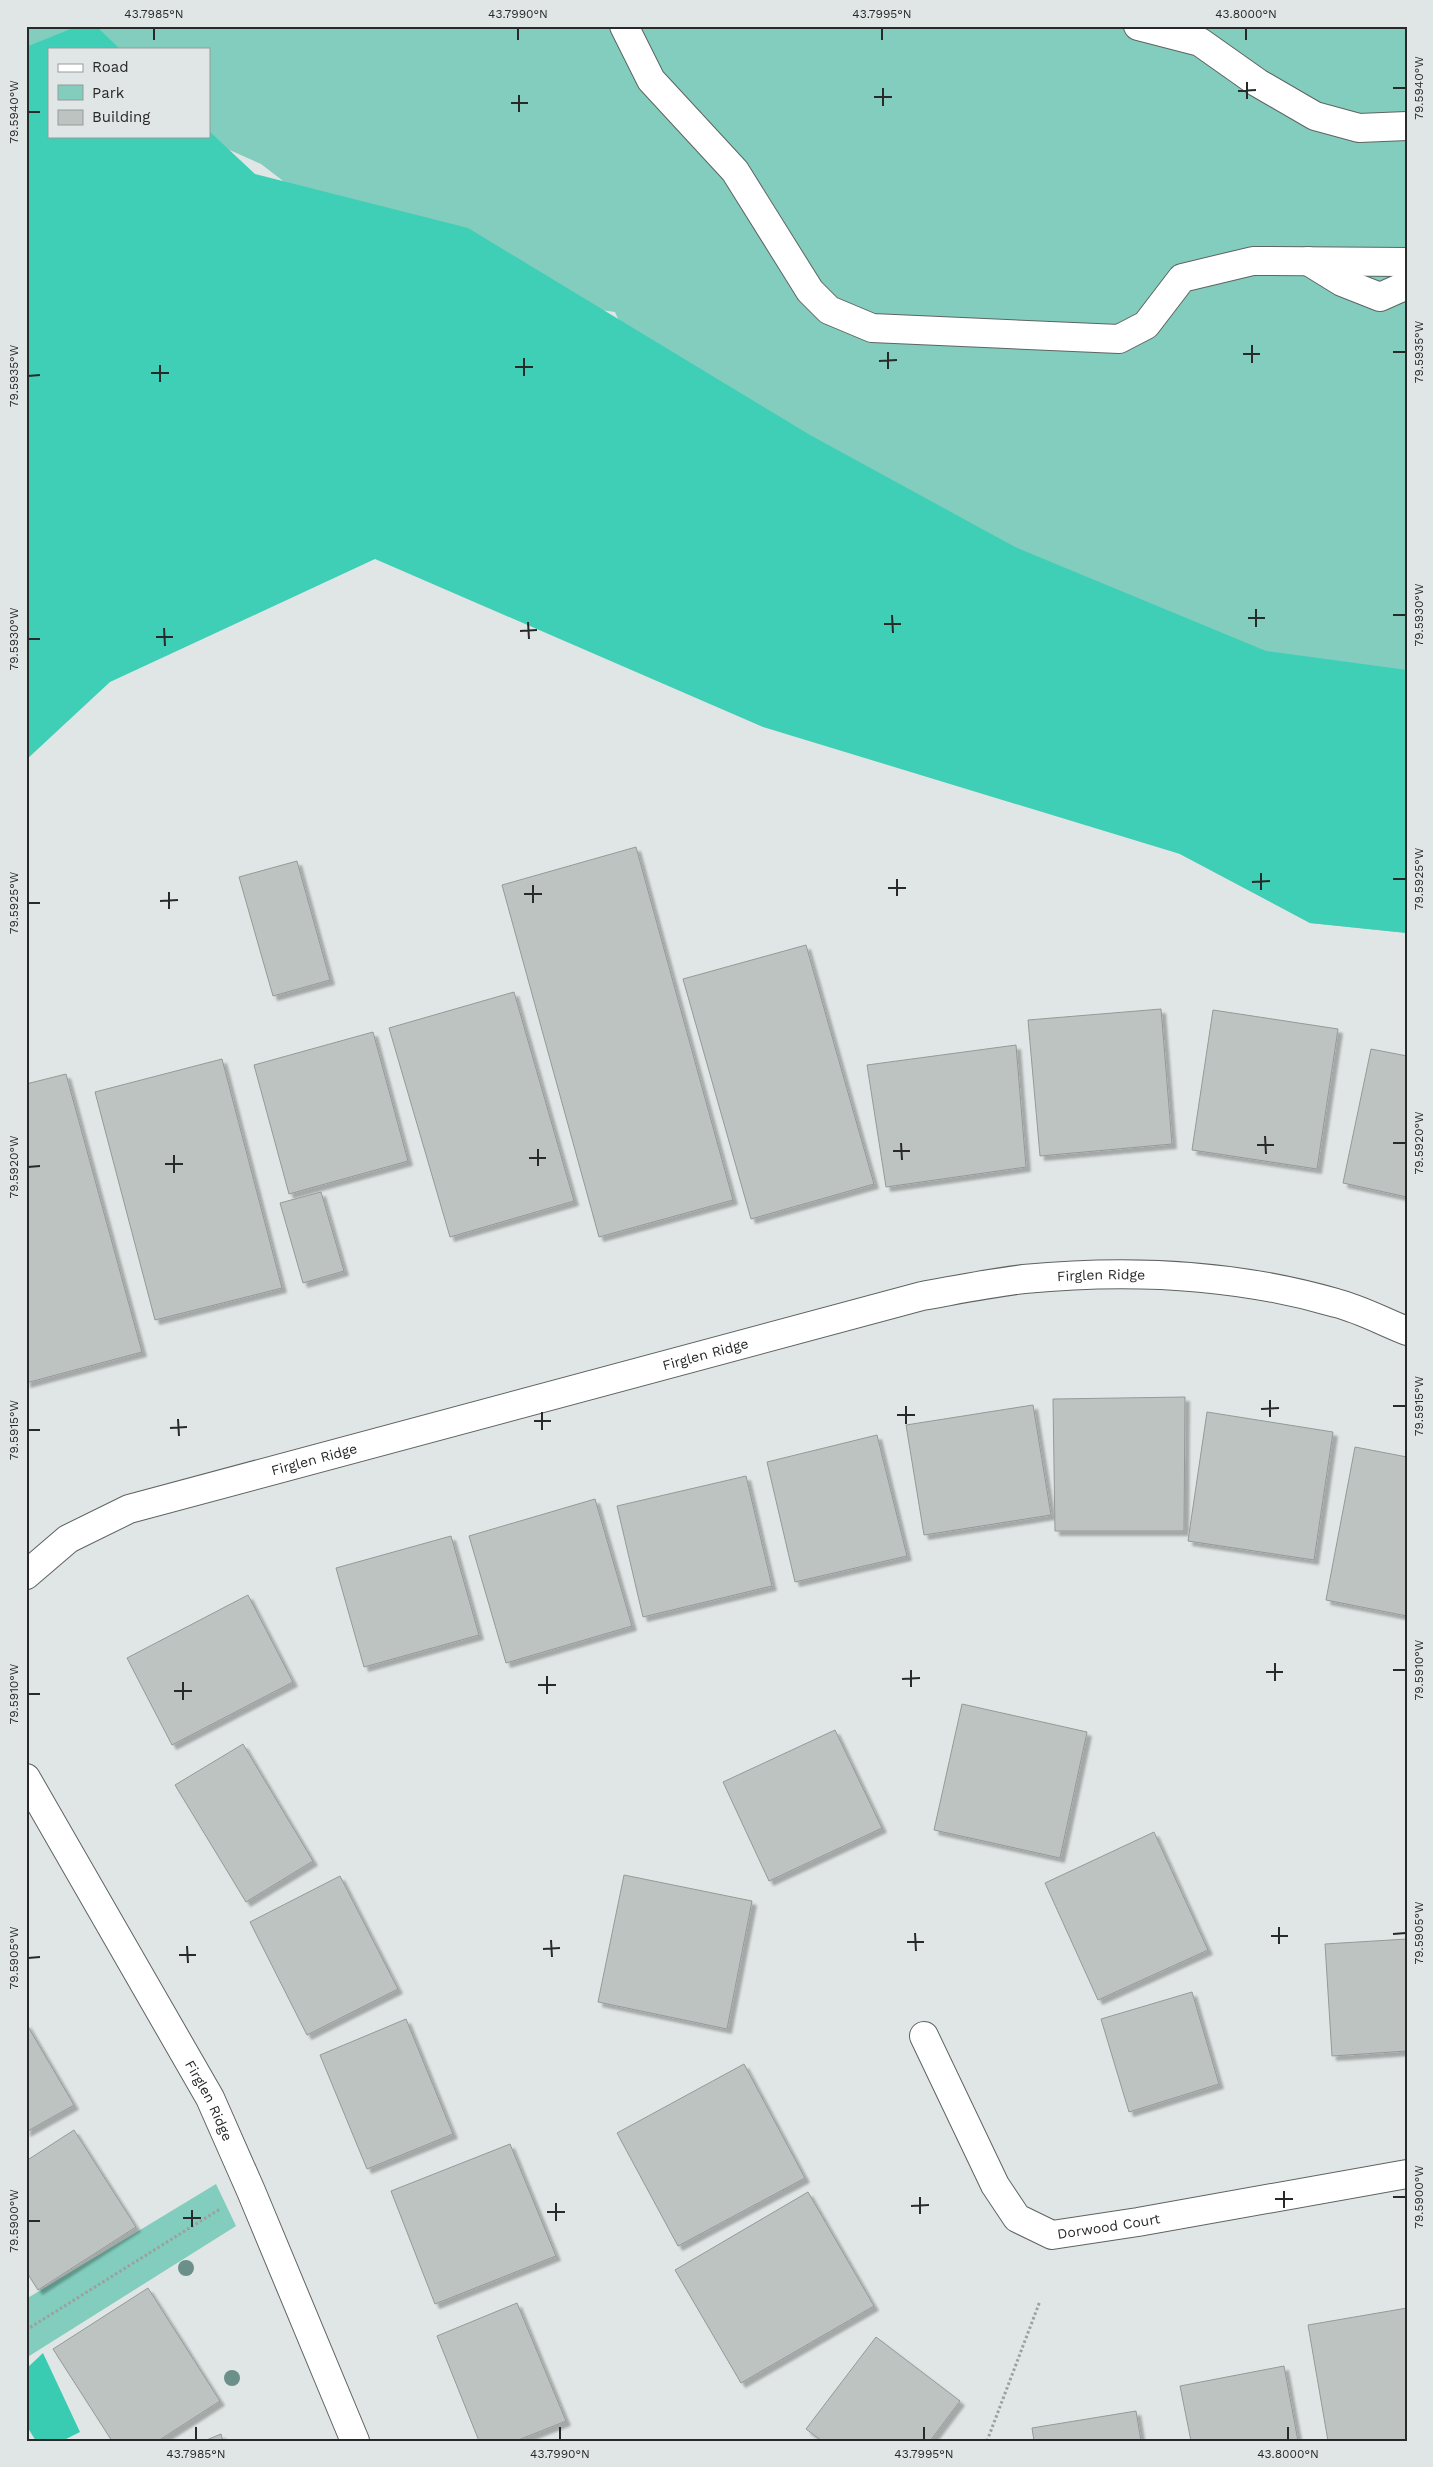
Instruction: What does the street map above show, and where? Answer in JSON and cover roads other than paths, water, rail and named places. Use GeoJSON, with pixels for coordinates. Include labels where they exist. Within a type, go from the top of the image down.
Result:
{"type":"FeatureCollection","features":[{"type":"Feature","properties":{"kind":"street"},"geometry":{"type":"LineString","coordinates":[[624,26],[651,80],[735,171],[810,291],[829,310],[872,328],[1119,339],[1146,325],[1182,278],[1253,261],[1407,262]]}},
{"type":"Feature","properties":{"kind":"street"},"geometry":{"type":"LineString","coordinates":[[1138,26],[1200,42],[1258,82],[1314,116],[1359,128],[1407,126]]}},
{"type":"Feature","properties":{"kind":"street"},"geometry":{"type":"LineString","coordinates":[[1308,262],[1342,282],[1380,297],[1407,286]]}},
{"type":"Feature","properties":{"kind":"street","name":"Firglen Ridge"},"geometry":{"type":"LineString","coordinates":[[26,1574],[68,1539],[129,1509],[922,1296],[1023,1279],[1118,1275],[1200,1278],[1284,1290],[1338,1303],[1407,1331]]}},
{"type":"Feature","properties":{"kind":"street","name":"Firglen Ridge"},"geometry":{"type":"LineString","coordinates":[[26,1778],[210,2098],[251,2191],[355,2441]]}},
{"type":"Feature","properties":{"kind":"street","name":"Dorwood Court"},"geometry":{"type":"LineString","coordinates":[[924,2036],[995,2185],[1017,2218],[1052,2235],[1138,2222],[1407,2174]]}}]}
